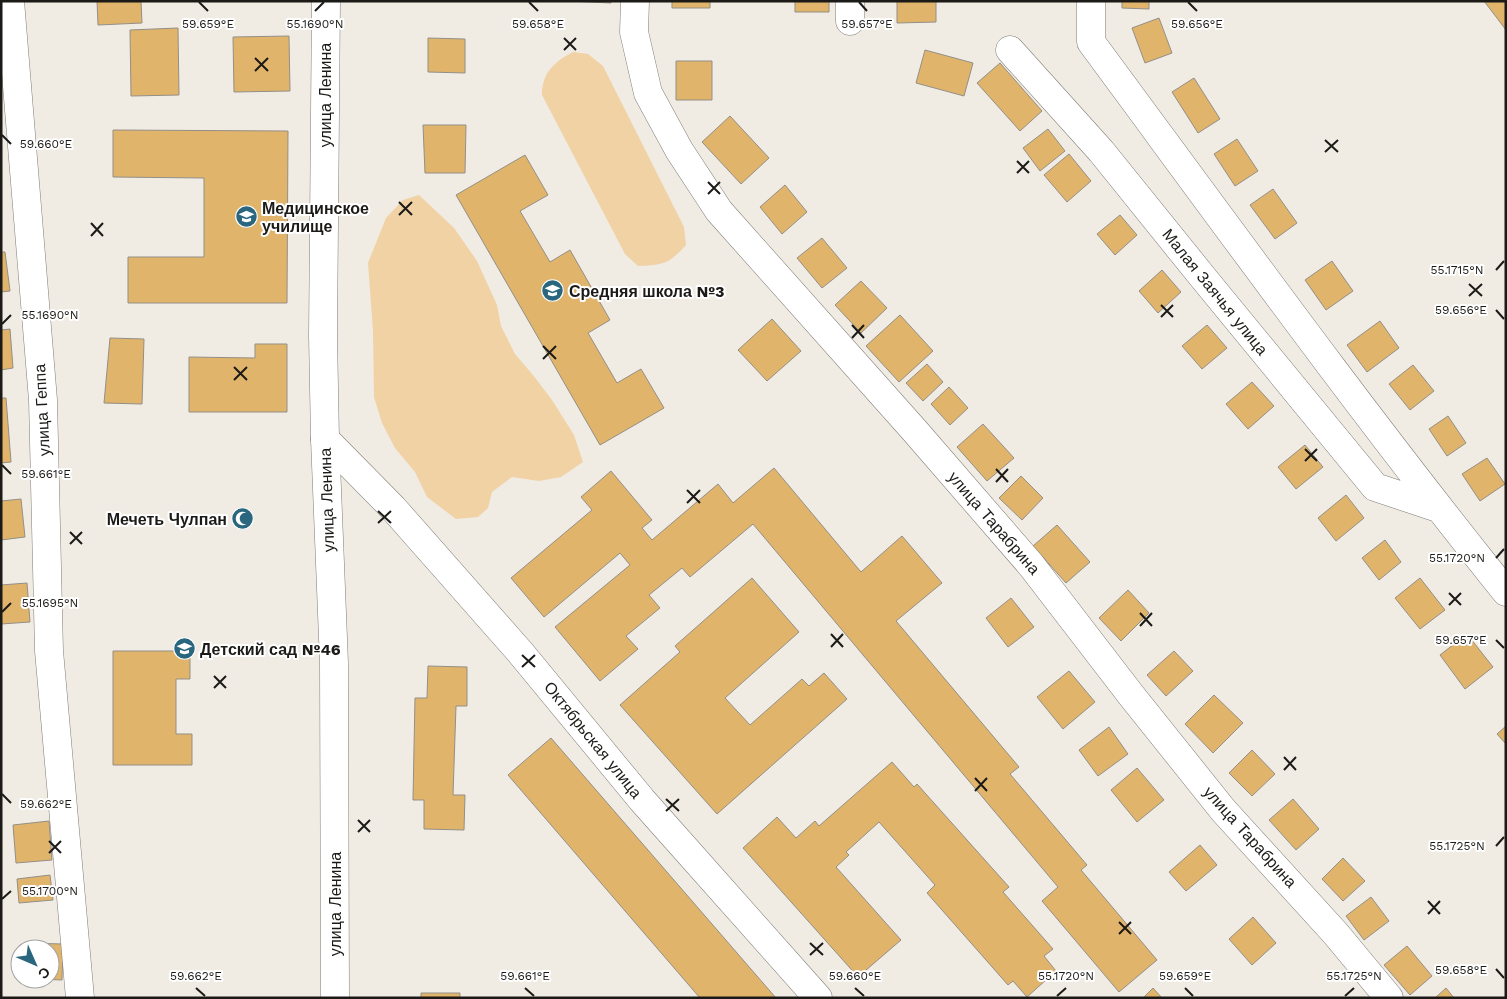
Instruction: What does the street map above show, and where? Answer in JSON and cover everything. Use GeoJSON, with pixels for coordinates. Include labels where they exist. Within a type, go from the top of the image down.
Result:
{"type":"FeatureCollection","features":[{"type":"Feature","properties":{"kind":"street","name":"улица Геппа"},"geometry":{"type":"LineString","coordinates":[[10,1],[43,400],[49,651],[80,998]]}},
{"type":"Feature","properties":{"kind":"street","name":"улица Ленина"},"geometry":{"type":"LineString","coordinates":[[326,1],[325,439],[334,663],[335,998]]}},
{"type":"Feature","properties":{"kind":"street","name":"улица Тарабрина"},"geometry":{"type":"LineString","coordinates":[[635,1],[634,32],[648,93],[679,150],[719,211],[915,431],[1031,565],[1223,810],[1336,934],[1389,998]]}},
{"type":"Feature","properties":{"kind":"street"},"geometry":{"type":"LineString","coordinates":[[1090,1],[1091,42],[1332,368],[1438,508],[1506,592]]}},
{"type":"Feature","properties":{"kind":"street","name":"Малая Заячья улица"},"geometry":{"type":"LineString","coordinates":[[1010,50],[1101,151],[1376,488],[1438,508]]}},
{"type":"Feature","properties":{"kind":"street","name":"Октябрьская улица"},"geometry":{"type":"LineString","coordinates":[[325,439],[393,508],[514,645],[642,800],[818,998]]}},
{"type":"Feature","properties":{"kind":"shaded area"},"geometry":{"type":"Polygon","coordinates":[[[573,52],[588,54],[603,66],[684,227],[686,245],[670,260],[660,264],[638,266],[625,254],[542,95],[544,80],[550,69],[573,52]]]}},
{"type":"Feature","properties":{"kind":"shaded area"},"geometry":{"type":"Polygon","coordinates":[[[419,195],[454,228],[477,261],[497,305],[501,326],[515,354],[552,400],[574,435],[583,462],[561,477],[539,481],[512,477],[492,492],[488,508],[478,517],[456,519],[427,497],[415,472],[395,448],[382,423],[374,397],[373,331],[368,263],[386,218],[403,200],[419,195]]]}},
{"type":"Feature","properties":{"kind":"building"},"geometry":{"type":"Polygon","coordinates":[[[97,1],[141,1],[142,23],[98,25],[97,1]]]}},
{"type":"Feature","properties":{"kind":"building"},"geometry":{"type":"Polygon","coordinates":[[[569,1],[611,1],[611,3],[569,1]]]}},
{"type":"Feature","properties":{"kind":"building"},"geometry":{"type":"Polygon","coordinates":[[[672,1],[710,1],[710,8],[672,8],[672,1]]]}},
{"type":"Feature","properties":{"kind":"building"},"geometry":{"type":"Polygon","coordinates":[[[795,1],[829,1],[829,12],[795,12],[795,1]]]}},
{"type":"Feature","properties":{"kind":"building"},"geometry":{"type":"Polygon","coordinates":[[[897,1],[936,1],[936,22],[897,23],[897,1]]]}},
{"type":"Feature","properties":{"kind":"building"},"geometry":{"type":"Polygon","coordinates":[[[1122,1],[1149,1],[1149,9],[1122,8],[1122,1]]]}},
{"type":"Feature","properties":{"kind":"building"},"geometry":{"type":"Polygon","coordinates":[[[1484,1],[1506,1],[1506,30],[1484,1]]]}},
{"type":"Feature","properties":{"kind":"building"},"geometry":{"type":"Polygon","coordinates":[[[1159,18],[1172,53],[1145,63],[1132,28],[1159,18]]]}},
{"type":"Feature","properties":{"kind":"building"},"geometry":{"type":"Polygon","coordinates":[[[178,28],[179,95],[131,96],[130,30],[178,28]]]}},
{"type":"Feature","properties":{"kind":"building"},"geometry":{"type":"Polygon","coordinates":[[[289,36],[290,91],[234,92],[233,37],[289,36]]]}},
{"type":"Feature","properties":{"kind":"building"},"geometry":{"type":"Polygon","coordinates":[[[428,38],[465,39],[465,73],[428,72],[428,38]]]}},
{"type":"Feature","properties":{"kind":"building"},"geometry":{"type":"Polygon","coordinates":[[[925,50],[973,63],[964,96],[916,83],[925,50]]]}},
{"type":"Feature","properties":{"kind":"building"},"geometry":{"type":"Polygon","coordinates":[[[676,61],[712,61],[712,100],[676,100],[676,61]]]}},
{"type":"Feature","properties":{"kind":"building"},"geometry":{"type":"Polygon","coordinates":[[[1000,63],[1042,111],[1020,131],[977,83],[1000,63]]]}},
{"type":"Feature","properties":{"kind":"building"},"geometry":{"type":"Polygon","coordinates":[[[1194,78],[1220,119],[1198,133],[1172,92],[1194,78]]]}},
{"type":"Feature","properties":{"kind":"building"},"geometry":{"type":"Polygon","coordinates":[[[730,116],[769,158],[741,184],[702,142],[730,116]]]}},
{"type":"Feature","properties":{"kind":"building"},"geometry":{"type":"Polygon","coordinates":[[[423,125],[466,125],[465,173],[425,173],[423,125]]]}},
{"type":"Feature","properties":{"kind":"building"},"geometry":{"type":"Polygon","coordinates":[[[1048,129],[1065,151],[1040,171],[1023,148],[1048,129]]]}},
{"type":"Feature","properties":{"kind":"building","name":"Медицинское училище"},"geometry":{"type":"Polygon","coordinates":[[[113,130],[288,131],[287,303],[128,303],[128,257],[204,257],[204,178],[113,177],[113,130]]]}},
{"type":"Feature","properties":{"kind":"building"},"geometry":{"type":"Polygon","coordinates":[[[1237,139],[1258,171],[1235,186],[1214,154],[1237,139]]]}},
{"type":"Feature","properties":{"kind":"building"},"geometry":{"type":"Polygon","coordinates":[[[1069,154],[1091,181],[1067,202],[1044,175],[1069,154]]]}},
{"type":"Feature","properties":{"kind":"building","name":"Средняя школа №3"},"geometry":{"type":"Polygon","coordinates":[[[525,155],[548,195],[520,211],[550,262],[570,250],[610,320],[588,333],[617,383],[641,369],[664,408],[600,445],[456,195],[525,155]]]}},
{"type":"Feature","properties":{"kind":"building"},"geometry":{"type":"Polygon","coordinates":[[[785,185],[807,212],[782,234],[760,207],[785,185]]]}},
{"type":"Feature","properties":{"kind":"building"},"geometry":{"type":"Polygon","coordinates":[[[1273,189],[1297,223],[1275,239],[1250,205],[1273,189]]]}},
{"type":"Feature","properties":{"kind":"building"},"geometry":{"type":"Polygon","coordinates":[[[1120,215],[1137,235],[1115,255],[1097,234],[1120,215]]]}},
{"type":"Feature","properties":{"kind":"building"},"geometry":{"type":"Polygon","coordinates":[[[822,238],[847,268],[822,288],[797,258],[822,238]]]}},
{"type":"Feature","properties":{"kind":"building"},"geometry":{"type":"Polygon","coordinates":[[[1,252],[5,252],[10,291],[1,292],[1,252]]]}},
{"type":"Feature","properties":{"kind":"building"},"geometry":{"type":"Polygon","coordinates":[[[1332,261],[1353,291],[1326,310],[1305,280],[1332,261]]]}},
{"type":"Feature","properties":{"kind":"building"},"geometry":{"type":"Polygon","coordinates":[[[1162,270],[1181,292],[1158,313],[1139,291],[1162,270]]]}},
{"type":"Feature","properties":{"kind":"building"},"geometry":{"type":"Polygon","coordinates":[[[861,281],[887,308],[861,333],[835,305],[861,281]]]}},
{"type":"Feature","properties":{"kind":"building"},"geometry":{"type":"Polygon","coordinates":[[[900,315],[933,351],[899,382],[866,346],[900,315]]]}},
{"type":"Feature","properties":{"kind":"building"},"geometry":{"type":"Polygon","coordinates":[[[772,319],[801,351],[767,381],[738,350],[772,319]]]}},
{"type":"Feature","properties":{"kind":"building"},"geometry":{"type":"Polygon","coordinates":[[[1380,321],[1399,348],[1367,372],[1347,345],[1380,321]]]}},
{"type":"Feature","properties":{"kind":"building"},"geometry":{"type":"Polygon","coordinates":[[[1207,325],[1227,348],[1202,369],[1182,346],[1207,325]]]}},
{"type":"Feature","properties":{"kind":"building"},"geometry":{"type":"Polygon","coordinates":[[[10,329],[13,368],[1,370],[1,330],[10,329]]]}},
{"type":"Feature","properties":{"kind":"building"},"geometry":{"type":"Polygon","coordinates":[[[110,338],[144,339],[142,404],[104,403],[110,338]]]}},
{"type":"Feature","properties":{"kind":"building"},"geometry":{"type":"Polygon","coordinates":[[[255,344],[287,344],[287,412],[189,412],[189,357],[255,358],[255,344]]]}},
{"type":"Feature","properties":{"kind":"building"},"geometry":{"type":"Polygon","coordinates":[[[927,364],[943,382],[923,401],[906,383],[927,364]]]}},
{"type":"Feature","properties":{"kind":"building"},"geometry":{"type":"Polygon","coordinates":[[[1413,365],[1434,391],[1410,410],[1389,384],[1413,365]]]}},
{"type":"Feature","properties":{"kind":"building"},"geometry":{"type":"Polygon","coordinates":[[[1252,382],[1274,406],[1248,429],[1226,404],[1252,382]]]}},
{"type":"Feature","properties":{"kind":"building"},"geometry":{"type":"Polygon","coordinates":[[[949,387],[968,408],[950,425],[931,404],[949,387]]]}},
{"type":"Feature","properties":{"kind":"building"},"geometry":{"type":"Polygon","coordinates":[[[1,398],[6,398],[11,462],[1,463],[1,398]]]}},
{"type":"Feature","properties":{"kind":"building"},"geometry":{"type":"Polygon","coordinates":[[[1448,416],[1466,443],[1447,456],[1429,429],[1448,416]]]}},
{"type":"Feature","properties":{"kind":"building"},"geometry":{"type":"Polygon","coordinates":[[[983,424],[1014,458],[987,481],[957,447],[983,424]]]}},
{"type":"Feature","properties":{"kind":"building"},"geometry":{"type":"Polygon","coordinates":[[[1305,445],[1323,467],[1296,489],[1278,467],[1305,445]]]}},
{"type":"Feature","properties":{"kind":"building"},"geometry":{"type":"Polygon","coordinates":[[[1487,458],[1505,484],[1480,501],[1462,474],[1487,458]]]}},
{"type":"Feature","properties":{"kind":"building"},"geometry":{"type":"Polygon","coordinates":[[[774,468],[861,572],[902,536],[942,583],[896,621],[1019,767],[1010,774],[1087,865],[1081,870],[1157,960],[1119,992],[1042,901],[1058,887],[753,524],[690,577],[682,568],[649,595],[660,608],[626,636],[638,649],[600,681],[555,627],[630,565],[620,553],[544,617],[511,578],[592,510],[581,497],[611,471],[652,520],[642,528],[652,540],[718,484],[733,503],[774,468]]]}},
{"type":"Feature","properties":{"kind":"building"},"geometry":{"type":"Polygon","coordinates":[[[1021,476],[1043,498],[1022,520],[999,498],[1021,476]]]}},
{"type":"Feature","properties":{"kind":"building"},"geometry":{"type":"Polygon","coordinates":[[[1346,495],[1364,518],[1336,541],[1318,518],[1346,495]]]}},
{"type":"Feature","properties":{"kind":"building"},"geometry":{"type":"Polygon","coordinates":[[[21,499],[25,537],[1,540],[1,501],[21,499]]]}},
{"type":"Feature","properties":{"kind":"building"},"geometry":{"type":"Polygon","coordinates":[[[1057,525],[1090,562],[1066,583],[1033,546],[1057,525]]]}},
{"type":"Feature","properties":{"kind":"building"},"geometry":{"type":"Polygon","coordinates":[[[1385,540],[1401,562],[1379,580],[1362,558],[1385,540]]]}},
{"type":"Feature","properties":{"kind":"building"},"geometry":{"type":"Polygon","coordinates":[[[752,578],[799,632],[725,698],[750,725],[802,679],[809,686],[824,673],[847,699],[717,814],[620,705],[680,652],[675,646],[752,578]]]}},
{"type":"Feature","properties":{"kind":"building"},"geometry":{"type":"Polygon","coordinates":[[[1420,578],[1445,610],[1420,629],[1395,598],[1420,578]]]}},
{"type":"Feature","properties":{"kind":"building"},"geometry":{"type":"Polygon","coordinates":[[[27,583],[30,622],[1,624],[1,585],[27,583]]]}},
{"type":"Feature","properties":{"kind":"building"},"geometry":{"type":"Polygon","coordinates":[[[1128,590],[1149,613],[1121,641],[1099,618],[1128,590]]]}},
{"type":"Feature","properties":{"kind":"building"},"geometry":{"type":"Polygon","coordinates":[[[1011,598],[1034,627],[1008,647],[986,618],[1011,598]]]}},
{"type":"Feature","properties":{"kind":"building"},"geometry":{"type":"Polygon","coordinates":[[[1467,634],[1493,667],[1465,689],[1440,655],[1467,634]]]}},
{"type":"Feature","properties":{"kind":"building"},"geometry":{"type":"Polygon","coordinates":[[[113,651],[190,651],[190,679],[176,679],[176,734],[192,734],[192,765],[113,765],[113,651]]]}},
{"type":"Feature","properties":{"kind":"building"},"geometry":{"type":"Polygon","coordinates":[[[1174,651],[1193,671],[1166,696],[1147,675],[1174,651]]]}},
{"type":"Feature","properties":{"kind":"building"},"geometry":{"type":"Polygon","coordinates":[[[428,666],[467,667],[467,706],[456,706],[453,795],[465,795],[464,830],[424,829],[424,800],[413,800],[415,698],[427,698],[428,666]]]}},
{"type":"Feature","properties":{"kind":"building"},"geometry":{"type":"Polygon","coordinates":[[[1069,671],[1095,702],[1063,729],[1037,697],[1069,671]]]}},
{"type":"Feature","properties":{"kind":"building"},"geometry":{"type":"Polygon","coordinates":[[[1214,695],[1243,723],[1213,753],[1185,724],[1214,695]]]}},
{"type":"Feature","properties":{"kind":"building"},"geometry":{"type":"Polygon","coordinates":[[[1506,726],[1506,744],[1497,734],[1506,726]]]}},
{"type":"Feature","properties":{"kind":"building"},"geometry":{"type":"Polygon","coordinates":[[[1109,727],[1128,754],[1098,776],[1079,750],[1109,727]]]}},
{"type":"Feature","properties":{"kind":"building"},"geometry":{"type":"Polygon","coordinates":[[[551,738],[776,998],[700,998],[508,775],[551,738]]]}},
{"type":"Feature","properties":{"kind":"building"},"geometry":{"type":"Polygon","coordinates":[[[1252,750],[1275,774],[1252,796],[1229,773],[1252,750]]]}},
{"type":"Feature","properties":{"kind":"building"},"geometry":{"type":"Polygon","coordinates":[[[892,762],[914,787],[917,784],[1009,887],[1003,892],[1053,949],[1044,956],[1056,971],[1027,997],[1013,981],[1008,985],[927,893],[935,885],[879,822],[846,852],[849,855],[836,867],[901,940],[858,977],[743,848],[777,817],[796,838],[815,821],[819,826],[892,762]]]}},
{"type":"Feature","properties":{"kind":"building"},"geometry":{"type":"Polygon","coordinates":[[[1137,768],[1164,800],[1137,822],[1111,790],[1137,768]]]}},
{"type":"Feature","properties":{"kind":"building"},"geometry":{"type":"Polygon","coordinates":[[[1293,799],[1319,829],[1296,850],[1269,820],[1293,799]]]}},
{"type":"Feature","properties":{"kind":"building"},"geometry":{"type":"Polygon","coordinates":[[[49,821],[52,860],[16,863],[13,825],[49,821]]]}},
{"type":"Feature","properties":{"kind":"building"},"geometry":{"type":"Polygon","coordinates":[[[1200,845],[1217,865],[1186,891],[1169,872],[1200,845]]]}},
{"type":"Feature","properties":{"kind":"building"},"geometry":{"type":"Polygon","coordinates":[[[1343,858],[1365,881],[1343,901],[1322,879],[1343,858]]]}},
{"type":"Feature","properties":{"kind":"building"},"geometry":{"type":"Polygon","coordinates":[[[50,875],[53,900],[19,903],[17,879],[50,875]]]}},
{"type":"Feature","properties":{"kind":"building"},"geometry":{"type":"Polygon","coordinates":[[[1371,897],[1389,921],[1364,940],[1346,916],[1371,897]]]}},
{"type":"Feature","properties":{"kind":"building"},"geometry":{"type":"Polygon","coordinates":[[[1253,917],[1276,943],[1252,965],[1229,939],[1253,917]]]}},
{"type":"Feature","properties":{"kind":"building"},"geometry":{"type":"Polygon","coordinates":[[[60,944],[63,944],[62,980],[60,980],[60,944]]]}},
{"type":"Feature","properties":{"kind":"building"},"geometry":{"type":"Polygon","coordinates":[[[1407,946],[1432,976],[1410,995],[1384,965],[1407,946]]]}},
{"type":"Feature","properties":{"kind":"building"},"geometry":{"type":"Polygon","coordinates":[[[1153,988],[1162,998],[1143,998],[1153,988]]]}},
{"type":"Feature","properties":{"kind":"building"},"geometry":{"type":"Polygon","coordinates":[[[1446,988],[1454,998],[1435,998],[1446,988]]]}},
{"type":"Feature","properties":{"kind":"building"},"geometry":{"type":"Polygon","coordinates":[[[421,993],[460,993],[460,998],[421,998],[421,993]]]}},
{"type":"Feature","properties":{"kind":"place","name":"Медицинское училище"},"geometry":{"type":"Point","coordinates":[246,217]}},
{"type":"Feature","properties":{"kind":"place","name":"Средняя школа №3"},"geometry":{"type":"Point","coordinates":[553,291]}},
{"type":"Feature","properties":{"kind":"place","name":"Мечеть Чулпан"},"geometry":{"type":"Point","coordinates":[243,519]}},
{"type":"Feature","properties":{"kind":"place","name":"Детский сад №46"},"geometry":{"type":"Point","coordinates":[184,649]}}]}
